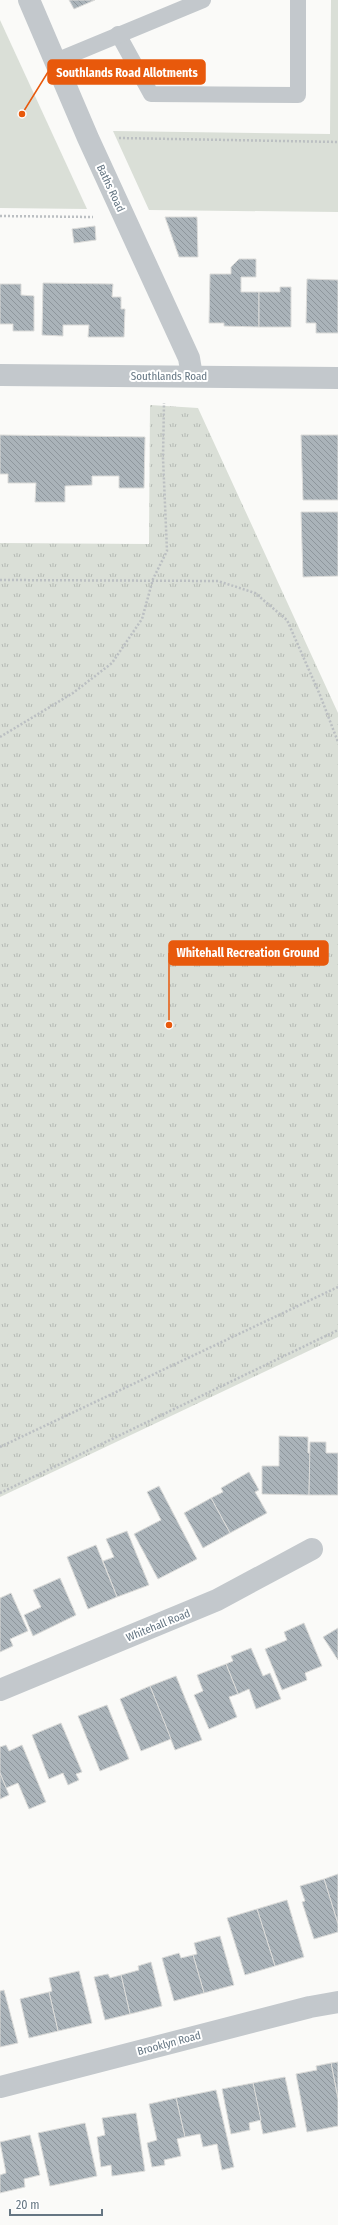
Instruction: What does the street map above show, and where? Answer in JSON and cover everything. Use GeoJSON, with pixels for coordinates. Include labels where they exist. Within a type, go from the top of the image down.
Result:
{"type":"FeatureCollection","features":[{"type":"Feature","properties":{"kind":"street","name":"Baths Road"},"geometry":{"type":"LineString","coordinates":[[29,0],[88,138],[189,358],[192,376]]}},
{"type":"Feature","properties":{"kind":"street","name":"Southlands Road"},"geometry":{"type":"LineString","coordinates":[[0,375],[338,378]]}},
{"type":"Feature","properties":{"kind":"street","name":"Whitehall Road"},"geometry":{"type":"LineString","coordinates":[[0,1690],[218,1600],[312,1549]]}},
{"type":"Feature","properties":{"kind":"street","name":"Brooklyn Road"},"geometry":{"type":"LineString","coordinates":[[0,2087],[302,2008],[338,2002]]}},
{"type":"Feature","properties":{"kind":"lane"},"geometry":{"type":"LineString","coordinates":[[56,61],[203,0]]}},
{"type":"Feature","properties":{"kind":"lane"},"geometry":{"type":"LineString","coordinates":[[118,34],[151,94],[298,95],[298,0]]}},
{"type":"Feature","properties":{"kind":"path"},"geometry":{"type":"LineString","coordinates":[[88,138],[338,142]]}},
{"type":"Feature","properties":{"kind":"path"},"geometry":{"type":"LineString","coordinates":[[0,216],[125,217]]}},
{"type":"Feature","properties":{"kind":"path"},"geometry":{"type":"LineString","coordinates":[[0,737],[73,694],[112,663],[142,619],[153,579],[167,551],[164,458],[164,376]]}},
{"type":"Feature","properties":{"kind":"path"},"geometry":{"type":"LineString","coordinates":[[0,580],[153,579],[218,581],[255,593],[286,620],[320,695],[338,742]]}},
{"type":"Feature","properties":{"kind":"path"},"geometry":{"type":"LineString","coordinates":[[0,1447],[338,1287]]}},
{"type":"Feature","properties":{"kind":"path"},"geometry":{"type":"LineString","coordinates":[[0,1493],[338,1330]]}},
{"type":"Feature","properties":{"kind":"green space"},"geometry":{"type":"Polygon","coordinates":[[[331,0],[338,0],[338,212],[149,210],[113,131],[330,134],[331,0]]]}},
{"type":"Feature","properties":{"kind":"green space"},"geometry":{"type":"Polygon","coordinates":[[[0,20],[87,209],[0,208],[0,20]]]}},
{"type":"Feature","properties":{"kind":"green space"},"geometry":{"type":"Polygon","coordinates":[[[150,405],[198,408],[338,713],[338,1337],[0,1497],[0,543],[149,544],[150,405]]]}},
{"type":"Feature","properties":{"kind":"building"},"geometry":{"type":"Polygon","coordinates":[[[69,0],[95,0],[74,9],[69,0]]]}},
{"type":"Feature","properties":{"kind":"building"},"geometry":{"type":"Polygon","coordinates":[[[165,217],[197,217],[198,257],[179,257],[165,217]]]}},
{"type":"Feature","properties":{"kind":"building"},"geometry":{"type":"Polygon","coordinates":[[[95,226],[96,240],[74,243],[72,229],[95,226]]]}},
{"type":"Feature","properties":{"kind":"building"},"geometry":{"type":"Polygon","coordinates":[[[239,259],[256,259],[256,277],[241,277],[241,292],[259,292],[259,327],[224,326],[224,323],[209,323],[210,274],[231,274],[231,267],[239,259]]]}},
{"type":"Feature","properties":{"kind":"building"},"geometry":{"type":"Polygon","coordinates":[[[307,279],[338,280],[338,333],[316,333],[316,323],[306,323],[307,279]]]}},
{"type":"Feature","properties":{"kind":"building"},"geometry":{"type":"Polygon","coordinates":[[[43,283],[113,284],[112,297],[121,297],[121,309],[125,309],[124,337],[88,337],[89,325],[63,325],[63,336],[42,335],[43,283]]]}},
{"type":"Feature","properties":{"kind":"building"},"geometry":{"type":"Polygon","coordinates":[[[0,284],[21,284],[21,295],[34,296],[34,331],[13,331],[13,324],[0,324],[0,284]]]}},
{"type":"Feature","properties":{"kind":"building"},"geometry":{"type":"Polygon","coordinates":[[[280,287],[291,287],[291,327],[259,327],[259,292],[280,292],[280,287]]]}},
{"type":"Feature","properties":{"kind":"building"},"geometry":{"type":"Polygon","coordinates":[[[0,435],[145,437],[144,488],[119,488],[119,476],[92,476],[92,485],[65,486],[65,502],[35,502],[36,483],[8,483],[8,474],[0,474],[0,435]]]}},
{"type":"Feature","properties":{"kind":"building"},"geometry":{"type":"Polygon","coordinates":[[[301,435],[338,435],[338,500],[303,500],[301,435]]]}},
{"type":"Feature","properties":{"kind":"building"},"geometry":{"type":"Polygon","coordinates":[[[301,512],[338,512],[338,576],[303,577],[301,512]]]}},
{"type":"Feature","properties":{"kind":"building"},"geometry":{"type":"Polygon","coordinates":[[[279,1436],[308,1437],[308,1453],[310,1453],[309,1495],[262,1494],[262,1466],[279,1466],[279,1436]]]}},
{"type":"Feature","properties":{"kind":"building"},"geometry":{"type":"Polygon","coordinates":[[[310,1442],[326,1442],[326,1453],[338,1453],[338,1495],[309,1495],[310,1442]]]}},
{"type":"Feature","properties":{"kind":"building"},"geometry":{"type":"Polygon","coordinates":[[[249,1472],[259,1490],[255,1492],[267,1513],[230,1533],[211,1498],[223,1492],[221,1488],[249,1472]]]}},
{"type":"Feature","properties":{"kind":"building"},"geometry":{"type":"Polygon","coordinates":[[[159,1486],[197,1559],[158,1579],[134,1534],[161,1520],[147,1492],[159,1486]]]}},
{"type":"Feature","properties":{"kind":"building"},"geometry":{"type":"Polygon","coordinates":[[[211,1498],[230,1533],[203,1548],[184,1513],[211,1498]]]}},
{"type":"Feature","properties":{"kind":"building"},"geometry":{"type":"Polygon","coordinates":[[[127,1531],[149,1585],[117,1597],[103,1561],[114,1557],[106,1539],[127,1531]]]}},
{"type":"Feature","properties":{"kind":"building"},"geometry":{"type":"Polygon","coordinates":[[[96,1545],[117,1597],[88,1609],[67,1557],[96,1545]]]}},
{"type":"Feature","properties":{"kind":"building"},"geometry":{"type":"Polygon","coordinates":[[[60,1578],[76,1615],[33,1636],[24,1615],[41,1607],[33,1590],[60,1578]]]}},
{"type":"Feature","properties":{"kind":"building"},"geometry":{"type":"Polygon","coordinates":[[[11,1593],[28,1631],[10,1639],[13,1646],[0,1652],[0,1598],[11,1593]]]}},
{"type":"Feature","properties":{"kind":"building"},"geometry":{"type":"Polygon","coordinates":[[[304,1623],[322,1666],[305,1673],[307,1680],[282,1690],[265,1649],[287,1640],[284,1632],[304,1623]]]}},
{"type":"Feature","properties":{"kind":"building"},"geometry":{"type":"Polygon","coordinates":[[[338,1628],[338,1660],[323,1637],[338,1628]]]}},
{"type":"Feature","properties":{"kind":"building"},"geometry":{"type":"Polygon","coordinates":[[[251,1648],[263,1676],[270,1673],[281,1699],[256,1709],[249,1689],[238,1694],[226,1664],[233,1661],[231,1656],[251,1648]]]}},
{"type":"Feature","properties":{"kind":"building"},"geometry":{"type":"Polygon","coordinates":[[[226,1664],[238,1694],[229,1697],[237,1717],[209,1729],[194,1695],[203,1691],[197,1675],[226,1664]]]}},
{"type":"Feature","properties":{"kind":"building"},"geometry":{"type":"Polygon","coordinates":[[[176,1676],[202,1740],[175,1750],[150,1686],[176,1676]]]}},
{"type":"Feature","properties":{"kind":"building"},"geometry":{"type":"Polygon","coordinates":[[[150,1686],[171,1739],[141,1751],[120,1699],[150,1686]]]}},
{"type":"Feature","properties":{"kind":"building"},"geometry":{"type":"Polygon","coordinates":[[[107,1705],[129,1759],[100,1771],[78,1716],[107,1705]]]}},
{"type":"Feature","properties":{"kind":"building"},"geometry":{"type":"Polygon","coordinates":[[[61,1723],[82,1772],[76,1774],[79,1780],[68,1785],[63,1773],[49,1779],[32,1735],[61,1723]]]}},
{"type":"Feature","properties":{"kind":"building"},"geometry":{"type":"Polygon","coordinates":[[[6,1745],[9,1751],[22,1745],[46,1802],[29,1809],[18,1783],[6,1788],[0,1773],[0,1747],[6,1745]]]}},
{"type":"Feature","properties":{"kind":"building"},"geometry":{"type":"Polygon","coordinates":[[[0,1773],[9,1795],[0,1799],[0,1773]]]}},
{"type":"Feature","properties":{"kind":"building"},"geometry":{"type":"Polygon","coordinates":[[[338,1874],[338,1924],[324,1879],[338,1874]]]}},
{"type":"Feature","properties":{"kind":"building"},"geometry":{"type":"Polygon","coordinates":[[[324,1879],[338,1924],[338,1932],[314,1939],[302,1902],[305,1901],[300,1886],[324,1879]]]}},
{"type":"Feature","properties":{"kind":"building"},"geometry":{"type":"Polygon","coordinates":[[[287,1900],[304,1957],[275,1966],[257,1909],[287,1900]]]}},
{"type":"Feature","properties":{"kind":"building"},"geometry":{"type":"Polygon","coordinates":[[[257,1909],[275,1966],[245,1975],[227,1918],[257,1909]]]}},
{"type":"Feature","properties":{"kind":"building"},"geometry":{"type":"Polygon","coordinates":[[[220,1936],[234,1985],[204,1993],[193,1955],[197,1954],[194,1943],[220,1936]]]}},
{"type":"Feature","properties":{"kind":"building"},"geometry":{"type":"Polygon","coordinates":[[[179,1953],[181,1958],[193,1955],[204,1993],[174,2001],[162,1958],[179,1953]]]}},
{"type":"Feature","properties":{"kind":"building"},"geometry":{"type":"Polygon","coordinates":[[[151,1962],[162,2006],[130,2014],[121,1975],[139,1970],[138,1966],[151,1962]]]}},
{"type":"Feature","properties":{"kind":"building"},"geometry":{"type":"Polygon","coordinates":[[[79,1971],[92,2023],[58,2031],[49,1992],[52,1991],[49,1978],[79,1971]]]}},
{"type":"Feature","properties":{"kind":"building"},"geometry":{"type":"Polygon","coordinates":[[[108,1974],[110,1978],[121,1975],[130,2014],[105,2020],[94,1977],[108,1974]]]}},
{"type":"Feature","properties":{"kind":"building"},"geometry":{"type":"Polygon","coordinates":[[[4,1990],[18,2043],[0,2047],[0,1991],[4,1990]]]}},
{"type":"Feature","properties":{"kind":"building"},"geometry":{"type":"Polygon","coordinates":[[[49,1992],[58,2031],[29,2038],[20,1999],[49,1992]]]}},
{"type":"Feature","properties":{"kind":"building"},"geometry":{"type":"Polygon","coordinates":[[[338,2062],[338,2099],[331,2063],[338,2062]]]}},
{"type":"Feature","properties":{"kind":"building"},"geometry":{"type":"Polygon","coordinates":[[[331,2063],[338,2099],[338,2126],[307,2132],[296,2074],[317,2070],[316,2066],[331,2063]]]}},
{"type":"Feature","properties":{"kind":"building"},"geometry":{"type":"Polygon","coordinates":[[[285,2077],[296,2127],[263,2134],[253,2083],[285,2077]]]}},
{"type":"Feature","properties":{"kind":"building"},"geometry":{"type":"Polygon","coordinates":[[[253,2083],[261,2120],[249,2123],[250,2130],[231,2134],[222,2089],[253,2083]]]}},
{"type":"Feature","properties":{"kind":"building"},"geometry":{"type":"Polygon","coordinates":[[[216,2090],[234,2167],[222,2170],[217,2144],[203,2147],[200,2134],[185,2137],[176,2098],[216,2090]]]}},
{"type":"Feature","properties":{"kind":"building"},"geometry":{"type":"Polygon","coordinates":[[[176,2098],[185,2137],[177,2139],[181,2156],[164,2160],[165,2165],[152,2167],[147,2143],[157,2140],[149,2104],[176,2098]]]}},
{"type":"Feature","properties":{"kind":"building"},"geometry":{"type":"Polygon","coordinates":[[[136,2113],[145,2171],[112,2176],[111,2165],[101,2167],[97,2137],[105,2135],[102,2118],[136,2113]]]}},
{"type":"Feature","properties":{"kind":"building"},"geometry":{"type":"Polygon","coordinates":[[[85,2123],[97,2176],[50,2186],[38,2133],[85,2123]]]}},
{"type":"Feature","properties":{"kind":"building"},"geometry":{"type":"Polygon","coordinates":[[[30,2135],[40,2175],[24,2179],[25,2187],[0,2193],[0,2175],[6,2173],[0,2142],[30,2135]]]}},
{"type":"Feature","properties":{"kind":"place","name":"Southlands Road Allotments"},"geometry":{"type":"Point","coordinates":[22,114]}},
{"type":"Feature","properties":{"kind":"place","name":"Whitehall Recreation Ground"},"geometry":{"type":"Point","coordinates":[169,1025]}}]}
